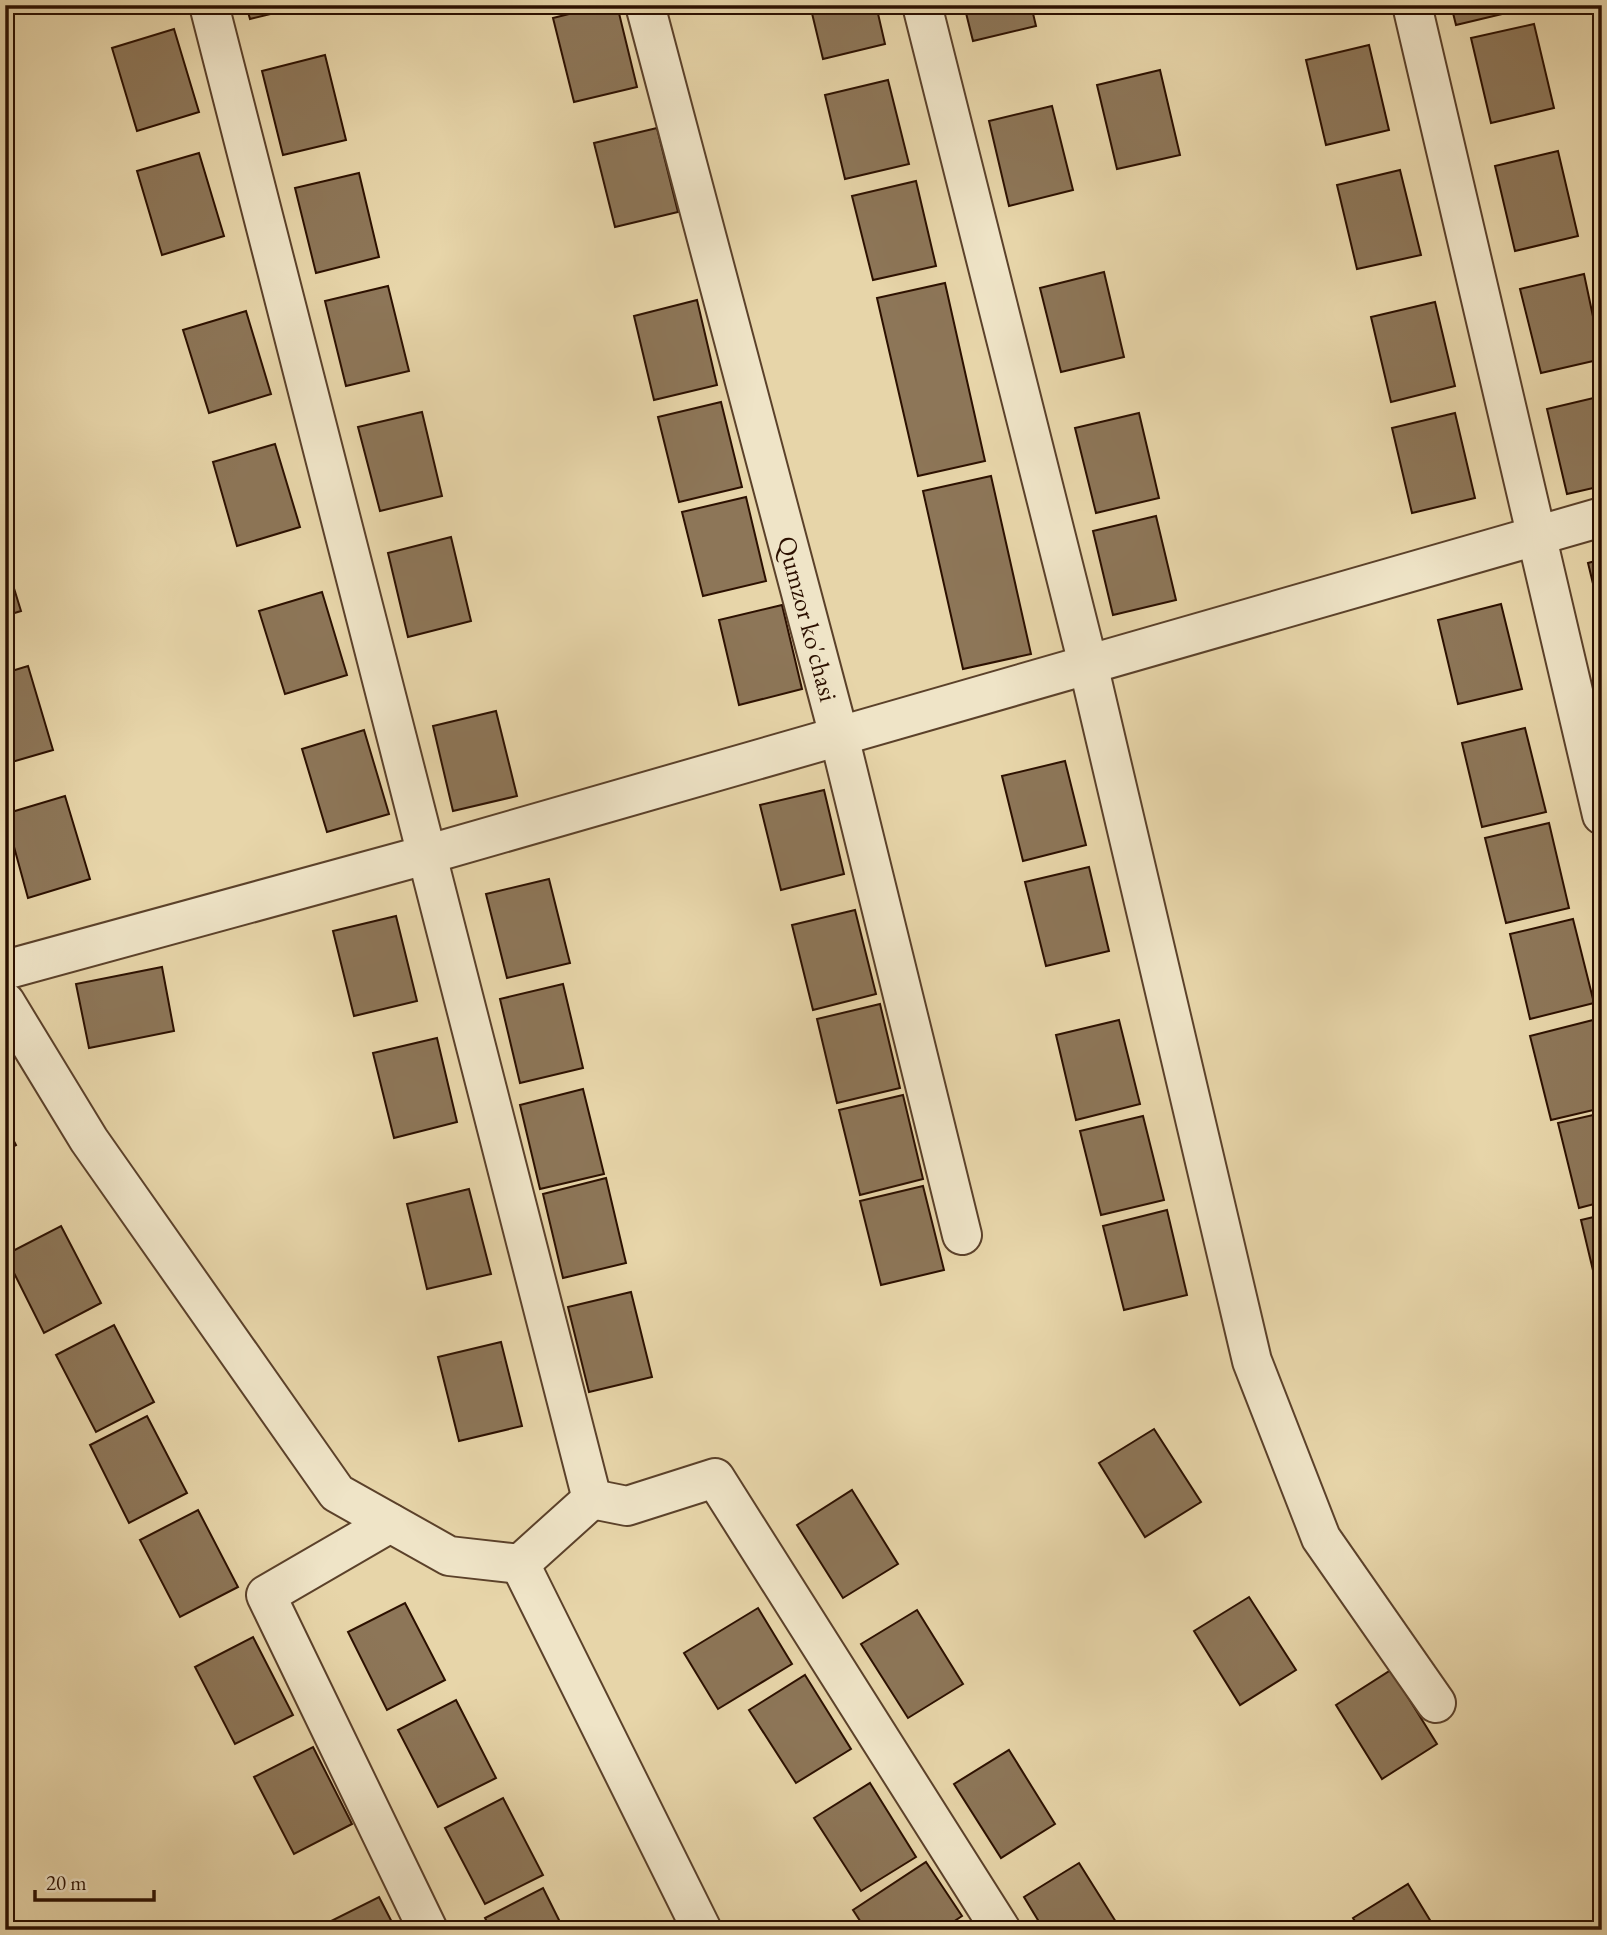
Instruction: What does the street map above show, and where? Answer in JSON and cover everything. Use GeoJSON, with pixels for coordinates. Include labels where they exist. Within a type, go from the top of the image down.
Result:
{"type":"FeatureCollection","features":[{"type":"Feature","properties":{"kind":"street"},"geometry":{"type":"LineString","coordinates":[[209,5],[429,854],[592,1499]]}},
{"type":"Feature","properties":{"kind":"street","name":"Qumzor ko'chasi"},"geometry":{"type":"LineString","coordinates":[[645,5],[839,736],[962,1235]]}},
{"type":"Feature","properties":{"kind":"street"},"geometry":{"type":"LineString","coordinates":[[922,5],[1088,664],[1252,1361],[1321,1538],[1436,1703]]}},
{"type":"Feature","properties":{"kind":"street"},"geometry":{"type":"LineString","coordinates":[[1412,5],[1602,815]]}},
{"type":"Feature","properties":{"kind":"street"},"geometry":{"type":"LineString","coordinates":[[5,970],[429,854],[1602,517]]}},
{"type":"Feature","properties":{"kind":"street"},"geometry":{"type":"LineString","coordinates":[[5,1002],[89,1140],[337,1493],[449,1556],[520,1564],[592,1499]]}},
{"type":"Feature","properties":{"kind":"street"},"geometry":{"type":"LineString","coordinates":[[592,1499],[627,1506],[715,1478],[1001,1930]]}},
{"type":"Feature","properties":{"kind":"street"},"geometry":{"type":"LineString","coordinates":[[390,1523],[266,1595],[428,1930]]}},
{"type":"Feature","properties":{"kind":"street"},"geometry":{"type":"LineString","coordinates":[[520,1564],[702,1930]]}},
{"type":"Feature","properties":{"kind":"building"},"geometry":{"type":"Polygon","coordinates":[[[246,5],[308,5],[250,19],[246,5]]]}},
{"type":"Feature","properties":{"kind":"building"},"geometry":{"type":"Polygon","coordinates":[[[605,5],[617,5],[637,87],[574,102],[553,18],[605,5]]]}},
{"type":"Feature","properties":{"kind":"building"},"geometry":{"type":"Polygon","coordinates":[[[810,5],[876,5],[885,44],[823,59],[810,5]]]}},
{"type":"Feature","properties":{"kind":"building"},"geometry":{"type":"Polygon","coordinates":[[[964,5],[1031,5],[1036,26],[973,41],[964,5]]]}},
{"type":"Feature","properties":{"kind":"building"},"geometry":{"type":"Polygon","coordinates":[[[1451,5],[1518,5],[1519,10],[1456,25],[1451,5]]]}},
{"type":"Feature","properties":{"kind":"building"},"geometry":{"type":"Polygon","coordinates":[[[1534,24],[1554,108],[1491,123],[1471,38],[1534,24]]]}},
{"type":"Feature","properties":{"kind":"building"},"geometry":{"type":"Polygon","coordinates":[[[174,29],[199,112],[137,131],[112,48],[174,29]]]}},
{"type":"Feature","properties":{"kind":"building"},"geometry":{"type":"Polygon","coordinates":[[[1369,45],[1389,130],[1326,145],[1306,60],[1369,45]]]}},
{"type":"Feature","properties":{"kind":"building"},"geometry":{"type":"Polygon","coordinates":[[[325,55],[346,140],[283,155],[262,71],[325,55]]]}},
{"type":"Feature","properties":{"kind":"building"},"geometry":{"type":"Polygon","coordinates":[[[1160,70],[1180,155],[1117,169],[1097,85],[1160,70]]]}},
{"type":"Feature","properties":{"kind":"building"},"geometry":{"type":"Polygon","coordinates":[[[888,80],[909,164],[845,179],[825,95],[888,80]]]}},
{"type":"Feature","properties":{"kind":"building"},"geometry":{"type":"Polygon","coordinates":[[[1052,106],[1073,190],[1009,206],[989,121],[1052,106]]]}},
{"type":"Feature","properties":{"kind":"building"},"geometry":{"type":"Polygon","coordinates":[[[657,128],[678,212],[615,227],[594,143],[657,128]]]}},
{"type":"Feature","properties":{"kind":"building"},"geometry":{"type":"Polygon","coordinates":[[[1558,151],[1578,236],[1515,251],[1495,166],[1558,151]]]}},
{"type":"Feature","properties":{"kind":"building"},"geometry":{"type":"Polygon","coordinates":[[[199,153],[224,236],[162,255],[137,171],[199,153]]]}},
{"type":"Feature","properties":{"kind":"building"},"geometry":{"type":"Polygon","coordinates":[[[1400,170],[1421,255],[1357,269],[1337,185],[1400,170]]]}},
{"type":"Feature","properties":{"kind":"building"},"geometry":{"type":"Polygon","coordinates":[[[359,173],[379,257],[316,273],[295,188],[359,173]]]}},
{"type":"Feature","properties":{"kind":"building"},"geometry":{"type":"Polygon","coordinates":[[[916,181],[936,266],[873,280],[852,196],[916,181]]]}},
{"type":"Feature","properties":{"kind":"building"},"geometry":{"type":"Polygon","coordinates":[[[1104,272],[1124,357],[1061,372],[1040,288],[1104,272]]]}},
{"type":"Feature","properties":{"kind":"building"},"geometry":{"type":"Polygon","coordinates":[[[1584,274],[1602,359],[1541,373],[1520,289],[1584,274]]]}},
{"type":"Feature","properties":{"kind":"building"},"geometry":{"type":"Polygon","coordinates":[[[945,283],[985,461],[918,476],[877,298],[945,283]]]}},
{"type":"Feature","properties":{"kind":"building"},"geometry":{"type":"Polygon","coordinates":[[[388,286],[409,371],[346,386],[325,301],[388,286]]]}},
{"type":"Feature","properties":{"kind":"building"},"geometry":{"type":"Polygon","coordinates":[[[697,300],[717,385],[654,400],[634,316],[697,300]]]}},
{"type":"Feature","properties":{"kind":"building"},"geometry":{"type":"Polygon","coordinates":[[[1435,302],[1455,386],[1391,402],[1371,317],[1435,302]]]}},
{"type":"Feature","properties":{"kind":"building"},"geometry":{"type":"Polygon","coordinates":[[[246,311],[271,394],[209,413],[183,330],[246,311]]]}},
{"type":"Feature","properties":{"kind":"building"},"geometry":{"type":"Polygon","coordinates":[[[1602,396],[1602,486],[1567,494],[1547,409],[1602,396]]]}},
{"type":"Feature","properties":{"kind":"building"},"geometry":{"type":"Polygon","coordinates":[[[721,402],[742,487],[679,502],[658,417],[721,402]]]}},
{"type":"Feature","properties":{"kind":"building"},"geometry":{"type":"Polygon","coordinates":[[[422,412],[442,496],[380,511],[358,427],[422,412]]]}},
{"type":"Feature","properties":{"kind":"building"},"geometry":{"type":"Polygon","coordinates":[[[1139,413],[1159,498],[1096,513],[1075,428],[1139,413]]]}},
{"type":"Feature","properties":{"kind":"building"},"geometry":{"type":"Polygon","coordinates":[[[1455,413],[1475,498],[1412,513],[1392,428],[1455,413]]]}},
{"type":"Feature","properties":{"kind":"building"},"geometry":{"type":"Polygon","coordinates":[[[275,444],[300,527],[237,546],[213,462],[275,444]]]}},
{"type":"Feature","properties":{"kind":"building"},"geometry":{"type":"Polygon","coordinates":[[[991,476],[1031,654],[963,669],[923,491],[991,476]]]}},
{"type":"Feature","properties":{"kind":"building"},"geometry":{"type":"Polygon","coordinates":[[[746,497],[766,581],[703,596],[682,512],[746,497]]]}},
{"type":"Feature","properties":{"kind":"building"},"geometry":{"type":"Polygon","coordinates":[[[1156,516],[1176,600],[1113,615],[1093,531],[1156,516]]]}},
{"type":"Feature","properties":{"kind":"building"},"geometry":{"type":"Polygon","coordinates":[[[451,537],[471,621],[408,637],[388,553],[451,537]]]}},
{"type":"Feature","properties":{"kind":"building"},"geometry":{"type":"Polygon","coordinates":[[[5,559],[21,611],[5,616],[5,559]]]}},
{"type":"Feature","properties":{"kind":"building"},"geometry":{"type":"Polygon","coordinates":[[[1602,559],[1602,621],[1588,563],[1602,559]]]}},
{"type":"Feature","properties":{"kind":"building"},"geometry":{"type":"Polygon","coordinates":[[[322,592],[347,675],[285,694],[259,611],[322,592]]]}},
{"type":"Feature","properties":{"kind":"building"},"geometry":{"type":"Polygon","coordinates":[[[1501,604],[1522,689],[1458,704],[1438,620],[1501,604]]]}},
{"type":"Feature","properties":{"kind":"building"},"geometry":{"type":"Polygon","coordinates":[[[782,605],[802,689],[739,705],[719,620],[782,605]]]}},
{"type":"Feature","properties":{"kind":"building"},"geometry":{"type":"Polygon","coordinates":[[[28,666],[53,750],[5,764],[5,673],[28,666]]]}},
{"type":"Feature","properties":{"kind":"building"},"geometry":{"type":"Polygon","coordinates":[[[496,711],[517,796],[453,811],[433,726],[496,711]]]}},
{"type":"Feature","properties":{"kind":"building"},"geometry":{"type":"Polygon","coordinates":[[[1525,728],[1546,812],[1482,827],[1462,743],[1525,728]]]}},
{"type":"Feature","properties":{"kind":"building"},"geometry":{"type":"Polygon","coordinates":[[[364,730],[389,814],[327,832],[302,749],[364,730]]]}},
{"type":"Feature","properties":{"kind":"building"},"geometry":{"type":"Polygon","coordinates":[[[1065,761],[1086,845],[1023,861],[1002,776],[1065,761]]]}},
{"type":"Feature","properties":{"kind":"building"},"geometry":{"type":"Polygon","coordinates":[[[824,790],[844,874],[781,890],[760,805],[824,790]]]}},
{"type":"Feature","properties":{"kind":"building"},"geometry":{"type":"Polygon","coordinates":[[[65,796],[90,879],[28,898],[5,814],[65,796]]]}},
{"type":"Feature","properties":{"kind":"building"},"geometry":{"type":"Polygon","coordinates":[[[1549,823],[1569,908],[1506,923],[1485,838],[1549,823]]]}},
{"type":"Feature","properties":{"kind":"building"},"geometry":{"type":"Polygon","coordinates":[[[1089,867],[1109,951],[1046,966],[1025,882],[1089,867]]]}},
{"type":"Feature","properties":{"kind":"building"},"geometry":{"type":"Polygon","coordinates":[[[549,879],[570,963],[507,978],[486,894],[549,879]]]}},
{"type":"Feature","properties":{"kind":"building"},"geometry":{"type":"Polygon","coordinates":[[[855,910],[876,994],[813,1010],[792,925],[855,910]]]}},
{"type":"Feature","properties":{"kind":"building"},"geometry":{"type":"Polygon","coordinates":[[[396,916],[417,1001],[354,1016],[333,931],[396,916]]]}},
{"type":"Feature","properties":{"kind":"building"},"geometry":{"type":"Polygon","coordinates":[[[1573,919],[1594,1003],[1530,1019],[1510,934],[1573,919]]]}},
{"type":"Feature","properties":{"kind":"building"},"geometry":{"type":"Polygon","coordinates":[[[162,967],[174,1031],[89,1048],[76,984],[162,967]]]}},
{"type":"Feature","properties":{"kind":"building"},"geometry":{"type":"Polygon","coordinates":[[[563,984],[583,1068],[520,1083],[500,999],[563,984]]]}},
{"type":"Feature","properties":{"kind":"building"},"geometry":{"type":"Polygon","coordinates":[[[880,1004],[900,1088],[837,1103],[817,1019],[880,1004]]]}},
{"type":"Feature","properties":{"kind":"building"},"geometry":{"type":"Polygon","coordinates":[[[1119,1020],[1140,1104],[1076,1120],[1056,1035],[1119,1020]]]}},
{"type":"Feature","properties":{"kind":"building"},"geometry":{"type":"Polygon","coordinates":[[[1593,1020],[1602,1054],[1602,1108],[1551,1120],[1530,1036],[1593,1020]]]}},
{"type":"Feature","properties":{"kind":"building"},"geometry":{"type":"Polygon","coordinates":[[[437,1038],[457,1122],[394,1138],[373,1053],[437,1038]]]}},
{"type":"Feature","properties":{"kind":"building"},"geometry":{"type":"Polygon","coordinates":[[[583,1089],[604,1174],[540,1189],[520,1105],[583,1089]]]}},
{"type":"Feature","properties":{"kind":"building"},"geometry":{"type":"Polygon","coordinates":[[[903,1095],[923,1179],[860,1195],[839,1110],[903,1095]]]}},
{"type":"Feature","properties":{"kind":"building"},"geometry":{"type":"Polygon","coordinates":[[[1602,1113],[1602,1202],[1579,1208],[1558,1123],[1602,1113]]]}},
{"type":"Feature","properties":{"kind":"building"},"geometry":{"type":"Polygon","coordinates":[[[1143,1116],[1164,1200],[1101,1215],[1080,1131],[1143,1116]]]}},
{"type":"Feature","properties":{"kind":"building"},"geometry":{"type":"Polygon","coordinates":[[[5,1124],[16,1145],[5,1151],[5,1124]]]}},
{"type":"Feature","properties":{"kind":"building"},"geometry":{"type":"Polygon","coordinates":[[[606,1178],[626,1263],[563,1278],[543,1194],[606,1178]]]}},
{"type":"Feature","properties":{"kind":"building"},"geometry":{"type":"Polygon","coordinates":[[[923,1186],[944,1270],[881,1285],[860,1201],[923,1186]]]}},
{"type":"Feature","properties":{"kind":"building"},"geometry":{"type":"Polygon","coordinates":[[[469,1189],[491,1274],[427,1289],[407,1204],[469,1189]]]}},
{"type":"Feature","properties":{"kind":"building"},"geometry":{"type":"Polygon","coordinates":[[[1167,1210],[1187,1295],[1124,1310],[1103,1226],[1167,1210]]]}},
{"type":"Feature","properties":{"kind":"building"},"geometry":{"type":"Polygon","coordinates":[[[1602,1215],[1602,1304],[1601,1304],[1581,1220],[1602,1215]]]}},
{"type":"Feature","properties":{"kind":"building"},"geometry":{"type":"Polygon","coordinates":[[[61,1226],[101,1303],[44,1333],[5,1255],[61,1226]]]}},
{"type":"Feature","properties":{"kind":"building"},"geometry":{"type":"Polygon","coordinates":[[[631,1292],[652,1377],[589,1392],[568,1307],[631,1292]]]}},
{"type":"Feature","properties":{"kind":"building"},"geometry":{"type":"Polygon","coordinates":[[[114,1325],[154,1402],[96,1432],[56,1355],[114,1325]]]}},
{"type":"Feature","properties":{"kind":"building"},"geometry":{"type":"Polygon","coordinates":[[[501,1342],[522,1426],[459,1441],[438,1357],[501,1342]]]}},
{"type":"Feature","properties":{"kind":"building"},"geometry":{"type":"Polygon","coordinates":[[[147,1416],[187,1493],[129,1523],[90,1445],[147,1416]]]}},
{"type":"Feature","properties":{"kind":"building"},"geometry":{"type":"Polygon","coordinates":[[[1154,1429],[1201,1502],[1145,1537],[1099,1463],[1154,1429]]]}},
{"type":"Feature","properties":{"kind":"building"},"geometry":{"type":"Polygon","coordinates":[[[852,1490],[898,1564],[843,1598],[797,1525],[852,1490]]]}},
{"type":"Feature","properties":{"kind":"building"},"geometry":{"type":"Polygon","coordinates":[[[198,1510],[238,1587],[180,1617],[140,1540],[198,1510]]]}},
{"type":"Feature","properties":{"kind":"building"},"geometry":{"type":"Polygon","coordinates":[[[1249,1597],[1296,1670],[1240,1705],[1194,1631],[1249,1597]]]}},
{"type":"Feature","properties":{"kind":"building"},"geometry":{"type":"Polygon","coordinates":[[[405,1603],[445,1680],[387,1710],[348,1632],[405,1603]]]}},
{"type":"Feature","properties":{"kind":"building"},"geometry":{"type":"Polygon","coordinates":[[[758,1608],[792,1664],[718,1709],[684,1653],[758,1608]]]}},
{"type":"Feature","properties":{"kind":"building"},"geometry":{"type":"Polygon","coordinates":[[[917,1610],[963,1684],[908,1718],[861,1644],[917,1610]]]}},
{"type":"Feature","properties":{"kind":"building"},"geometry":{"type":"Polygon","coordinates":[[[253,1637],[293,1715],[235,1744],[195,1667],[253,1637]]]}},
{"type":"Feature","properties":{"kind":"building"},"geometry":{"type":"Polygon","coordinates":[[[1391,1670],[1437,1744],[1382,1779],[1336,1705],[1391,1670]]]}},
{"type":"Feature","properties":{"kind":"building"},"geometry":{"type":"Polygon","coordinates":[[[805,1675],[851,1749],[796,1783],[749,1710],[805,1675]]]}},
{"type":"Feature","properties":{"kind":"building"},"geometry":{"type":"Polygon","coordinates":[[[456,1700],[496,1778],[438,1807],[398,1730],[456,1700]]]}},
{"type":"Feature","properties":{"kind":"building"},"geometry":{"type":"Polygon","coordinates":[[[313,1747],[352,1824],[294,1854],[254,1777],[313,1747]]]}},
{"type":"Feature","properties":{"kind":"building"},"geometry":{"type":"Polygon","coordinates":[[[1009,1750],[1055,1824],[1001,1858],[954,1784],[1009,1750]]]}},
{"type":"Feature","properties":{"kind":"building"},"geometry":{"type":"Polygon","coordinates":[[[870,1783],[916,1857],[861,1891],[814,1818],[870,1783]]]}},
{"type":"Feature","properties":{"kind":"building"},"geometry":{"type":"Polygon","coordinates":[[[503,1798],[543,1875],[485,1904],[445,1828],[503,1798]]]}},
{"type":"Feature","properties":{"kind":"building"},"geometry":{"type":"Polygon","coordinates":[[[926,1862],[962,1916],[941,1930],[866,1930],[853,1910],[926,1862]]]}},
{"type":"Feature","properties":{"kind":"building"},"geometry":{"type":"Polygon","coordinates":[[[1079,1863],[1121,1930],[1044,1930],[1024,1897],[1079,1863]]]}},
{"type":"Feature","properties":{"kind":"building"},"geometry":{"type":"Polygon","coordinates":[[[1408,1884],[1436,1930],[1360,1930],[1353,1918],[1408,1884]]]}},
{"type":"Feature","properties":{"kind":"building"},"geometry":{"type":"Polygon","coordinates":[[[543,1888],[564,1930],[491,1930],[485,1918],[543,1888]]]}},
{"type":"Feature","properties":{"kind":"building"},"geometry":{"type":"Polygon","coordinates":[[[379,1897],[396,1930],[322,1930],[321,1926],[379,1897]]]}}]}
